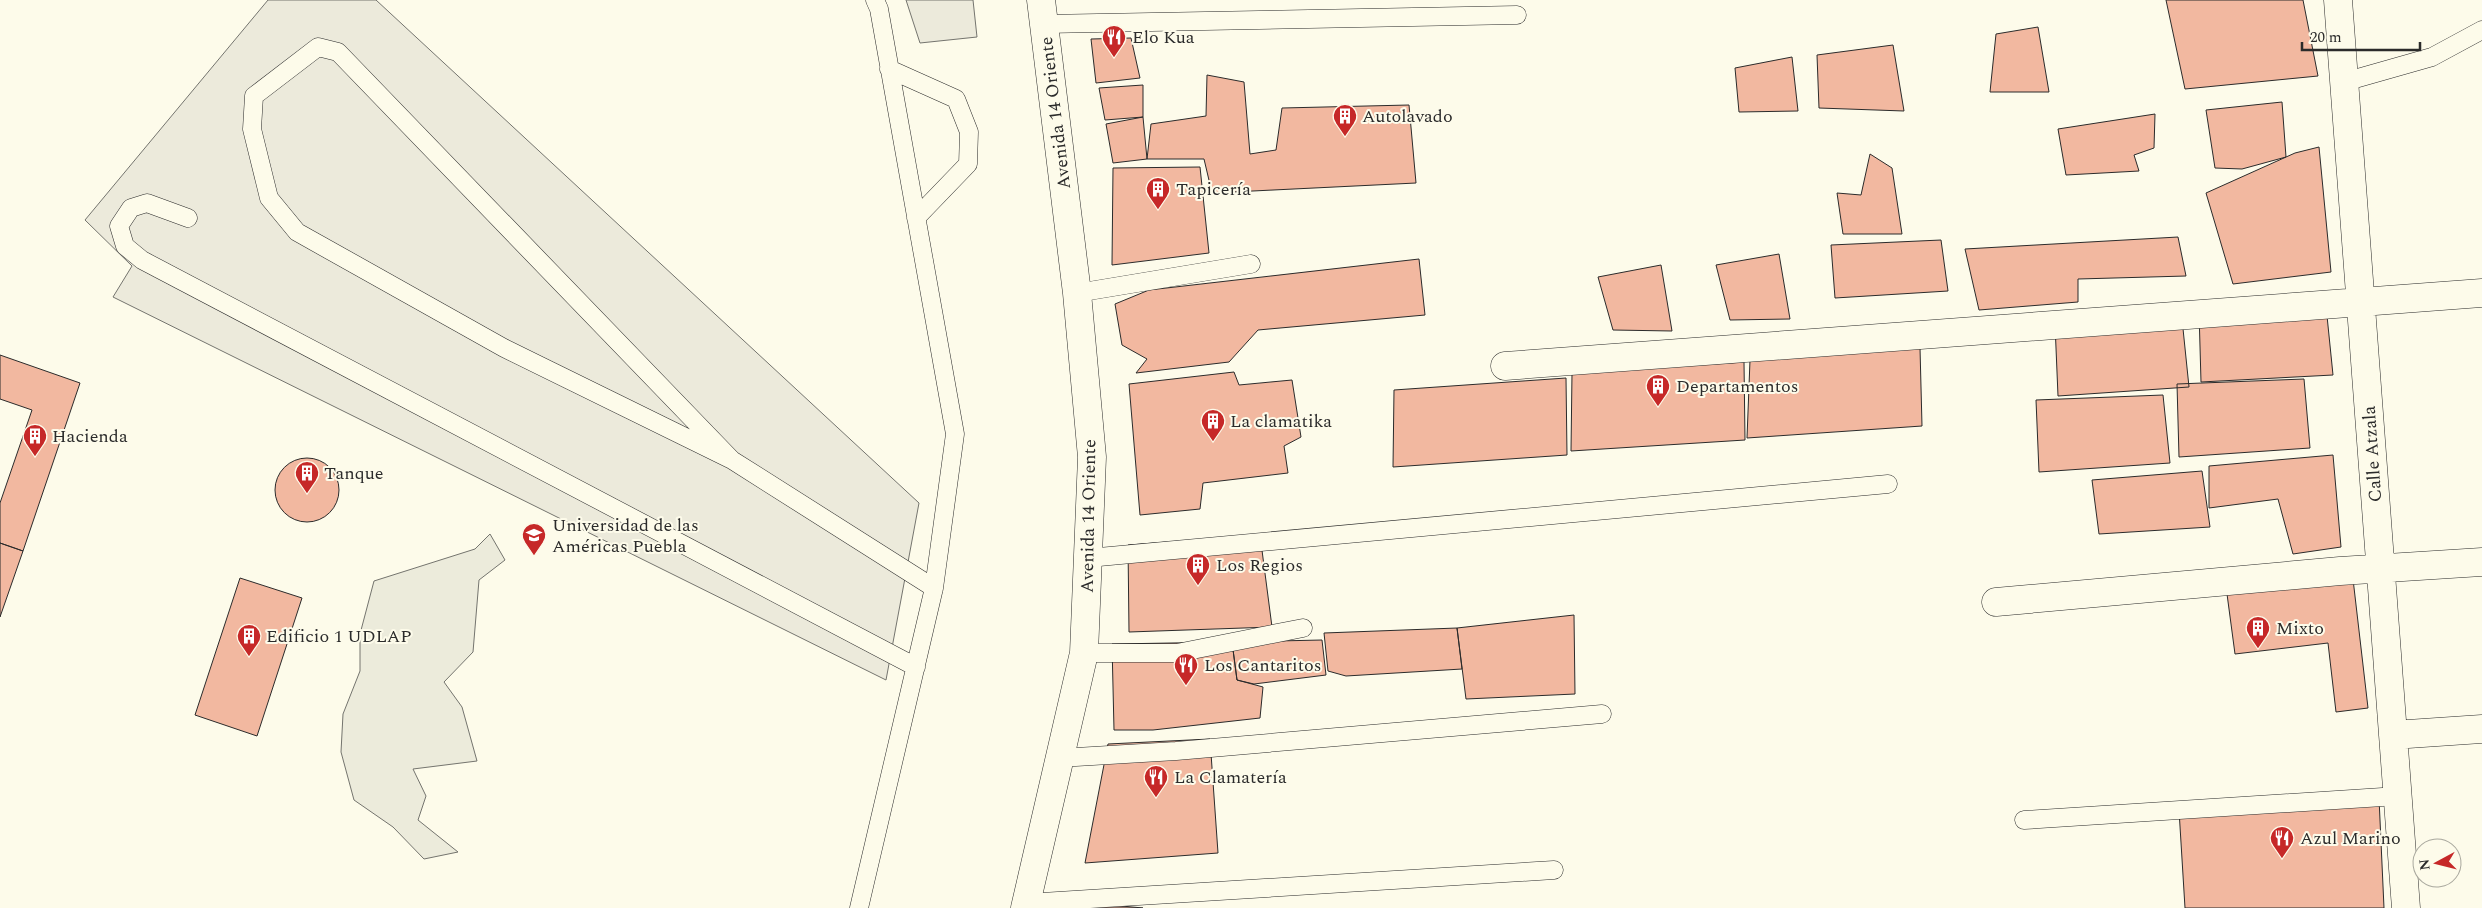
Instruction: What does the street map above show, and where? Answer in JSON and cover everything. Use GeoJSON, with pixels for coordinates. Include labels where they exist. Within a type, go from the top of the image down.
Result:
{"type":"FeatureCollection","features":[{"type":"Feature","properties":{"kind":"street","name":"Calle Atzala"},"geometry":{"type":"LineString","coordinates":[[2338,0],[2406,908]]}},
{"type":"Feature","properties":{"kind":"street","name":"Avenida 14 Oriente"},"geometry":{"type":"LineString","coordinates":[[1025,906],[1084,653],[1092,457],[1077,293],[1043,12]]}},
{"type":"Feature","properties":{"kind":"street"},"geometry":{"type":"LineString","coordinates":[[1505,366],[2360,301],[2482,294]]}},
{"type":"Feature","properties":{"kind":"street"},"geometry":{"type":"LineString","coordinates":[[1996,602],[2482,562]]}},
{"type":"Feature","properties":{"kind":"street"},"geometry":{"type":"LineString","coordinates":[[2393,735],[2482,729]]}},
{"type":"Feature","properties":{"kind":"lane"},"geometry":{"type":"LineString","coordinates":[[860,908],[934,588],[954,434],[878,3]]}},
{"type":"Feature","properties":{"kind":"lane"},"geometry":{"type":"LineString","coordinates":[[1043,12],[1516,14]]}},
{"type":"Feature","properties":{"kind":"lane"},"geometry":{"type":"LineString","coordinates":[[2344,82],[2432,57],[2482,30]]}},
{"type":"Feature","properties":{"kind":"lane"},"geometry":{"type":"LineString","coordinates":[[732,460],[338,52],[318,47],[254,96],[252,129],[269,198],[296,232],[504,348],[732,460],[934,588]]}},
{"type":"Feature","properties":{"kind":"lane"},"geometry":{"type":"LineString","coordinates":[[889,69],[956,99],[970,132],[968,164],[916,218]]}},
{"type":"Feature","properties":{"kind":"lane"},"geometry":{"type":"LineString","coordinates":[[188,218],[147,203],[130,208],[119,226],[125,246],[142,260],[916,667]]}},
{"type":"Feature","properties":{"kind":"lane"},"geometry":{"type":"LineString","coordinates":[[1077,293],[1251,264]]}},
{"type":"Feature","properties":{"kind":"lane"},"geometry":{"type":"LineString","coordinates":[[1088,558],[1888,484]]}},
{"type":"Feature","properties":{"kind":"lane"},"geometry":{"type":"LineString","coordinates":[[1084,653],[1177,653],[1303,628]]}},
{"type":"Feature","properties":{"kind":"lane"},"geometry":{"type":"LineString","coordinates":[[1059,758],[1176,751],[1602,714]]}},
{"type":"Feature","properties":{"kind":"lane"},"geometry":{"type":"LineString","coordinates":[[2024,820],[2398,796]]}},
{"type":"Feature","properties":{"kind":"lane"},"geometry":{"type":"LineString","coordinates":[[1025,906],[1554,870]]}},
{"type":"Feature","properties":{"kind":"shaded area"},"geometry":{"type":"Polygon","coordinates":[[[268,0],[376,0],[919,503],[886,680],[113,297],[132,266],[85,220],[268,0]]]}},
{"type":"Feature","properties":{"kind":"shaded area"},"geometry":{"type":"Polygon","coordinates":[[[906,0],[973,0],[977,37],[920,43],[906,0]]]}},
{"type":"Feature","properties":{"kind":"shaded area"},"geometry":{"type":"Polygon","coordinates":[[[490,534],[505,560],[479,580],[473,652],[444,682],[462,707],[477,761],[413,769],[426,796],[418,820],[458,852],[424,859],[393,827],[354,800],[341,752],[343,714],[360,671],[360,634],[374,581],[475,549],[490,534]]]}},
{"type":"Feature","properties":{"kind":"building"},"geometry":{"type":"Polygon","coordinates":[[[2166,0],[2303,0],[2318,76],[2185,89],[2166,0]]]}},
{"type":"Feature","properties":{"kind":"building"},"geometry":{"type":"Polygon","coordinates":[[[2038,27],[2049,92],[1990,92],[1996,34],[2038,27]]]}},
{"type":"Feature","properties":{"kind":"building","name":"Elo Kua"},"geometry":{"type":"Polygon","coordinates":[[[1131,38],[1140,78],[1096,83],[1091,39],[1131,38]]]}},
{"type":"Feature","properties":{"kind":"building"},"geometry":{"type":"Polygon","coordinates":[[[1893,45],[1904,111],[1819,108],[1817,55],[1893,45]]]}},
{"type":"Feature","properties":{"kind":"building"},"geometry":{"type":"Polygon","coordinates":[[[1792,57],[1798,111],[1739,112],[1735,68],[1792,57]]]}},
{"type":"Feature","properties":{"kind":"building","name":"Autolavado"},"geometry":{"type":"Polygon","coordinates":[[[1207,75],[1244,82],[1250,154],[1276,150],[1282,108],[1409,105],[1416,183],[1212,193],[1204,159],[1147,159],[1151,124],[1206,116],[1207,75]]]}},
{"type":"Feature","properties":{"kind":"building"},"geometry":{"type":"Polygon","coordinates":[[[1143,85],[1143,117],[1105,120],[1099,88],[1143,85]]]}},
{"type":"Feature","properties":{"kind":"building"},"geometry":{"type":"Polygon","coordinates":[[[2282,102],[2286,157],[2242,169],[2215,168],[2206,110],[2282,102]]]}},
{"type":"Feature","properties":{"kind":"building"},"geometry":{"type":"Polygon","coordinates":[[[2155,114],[2154,148],[2134,155],[2139,171],[2066,175],[2058,129],[2155,114]]]}},
{"type":"Feature","properties":{"kind":"building"},"geometry":{"type":"Polygon","coordinates":[[[1143,117],[1147,159],[1113,163],[1106,124],[1143,117]]]}},
{"type":"Feature","properties":{"kind":"building"},"geometry":{"type":"Polygon","coordinates":[[[2319,147],[2331,272],[2233,284],[2206,193],[2295,153],[2319,147]]]}},
{"type":"Feature","properties":{"kind":"building"},"geometry":{"type":"Polygon","coordinates":[[[1870,154],[1892,168],[1902,234],[1843,234],[1837,193],[1861,195],[1870,154]]]}},
{"type":"Feature","properties":{"kind":"building","name":"Tapicería"},"geometry":{"type":"Polygon","coordinates":[[[1200,167],[1209,253],[1112,265],[1113,168],[1200,167]]]}},
{"type":"Feature","properties":{"kind":"building"},"geometry":{"type":"Polygon","coordinates":[[[2178,237],[2186,276],[2078,279],[2078,302],[1979,310],[1965,249],[2178,237]]]}},
{"type":"Feature","properties":{"kind":"building"},"geometry":{"type":"Polygon","coordinates":[[[1941,240],[1948,291],[1835,298],[1831,245],[1941,240]]]}},
{"type":"Feature","properties":{"kind":"building"},"geometry":{"type":"Polygon","coordinates":[[[1779,254],[1790,319],[1730,320],[1716,265],[1779,254]]]}},
{"type":"Feature","properties":{"kind":"building"},"geometry":{"type":"Polygon","coordinates":[[[1419,259],[1425,315],[1258,330],[1229,362],[1136,373],[1147,359],[1122,345],[1115,304],[1149,290],[1419,259]]]}},
{"type":"Feature","properties":{"kind":"building"},"geometry":{"type":"Polygon","coordinates":[[[1661,265],[1672,331],[1613,330],[1598,277],[1661,265]]]}},
{"type":"Feature","properties":{"kind":"building"},"geometry":{"type":"Polygon","coordinates":[[[2326,306],[2333,375],[2201,382],[2199,311],[2326,306]]]}},
{"type":"Feature","properties":{"kind":"building"},"geometry":{"type":"Polygon","coordinates":[[[2182,319],[2189,387],[2058,396],[2055,324],[2182,319]]]}},
{"type":"Feature","properties":{"kind":"building","name":"Departamentos"},"geometry":{"type":"Polygon","coordinates":[[[1920,348],[1922,426],[1747,438],[1750,360],[1920,348]]]}},
{"type":"Feature","properties":{"kind":"building","name":"Hacienda"},"geometry":{"type":"Polygon","coordinates":[[[0,355],[80,383],[23,551],[0,543],[0,503],[32,410],[0,399],[0,355]]]}},
{"type":"Feature","properties":{"kind":"building","name":"Departamentos"},"geometry":{"type":"Polygon","coordinates":[[[1744,362],[1745,440],[1571,451],[1572,373],[1744,362]]]}},
{"type":"Feature","properties":{"kind":"building","name":"La clamatika"},"geometry":{"type":"Polygon","coordinates":[[[1234,372],[1239,385],[1292,380],[1301,437],[1284,446],[1288,473],[1203,483],[1200,509],[1140,515],[1129,384],[1234,372]]]}},
{"type":"Feature","properties":{"kind":"building"},"geometry":{"type":"Polygon","coordinates":[[[1566,378],[1567,455],[1393,467],[1394,390],[1566,378]]]}},
{"type":"Feature","properties":{"kind":"building"},"geometry":{"type":"Polygon","coordinates":[[[2304,379],[2310,448],[2179,457],[2177,384],[2304,379]]]}},
{"type":"Feature","properties":{"kind":"building"},"geometry":{"type":"Polygon","coordinates":[[[2163,395],[2170,463],[2039,472],[2036,400],[2163,395]]]}},
{"type":"Feature","properties":{"kind":"building"},"geometry":{"type":"Polygon","coordinates":[[[2333,455],[2341,547],[2293,554],[2278,499],[2209,508],[2209,466],[2333,455]]]}},
{"type":"Feature","properties":{"kind":"building","name":"Tanque"},"geometry":{"type":"Polygon","coordinates":[[[307,458],[325,464],[333,472],[339,490],[333,508],[325,516],[307,522],[289,516],[281,508],[275,490],[281,472],[289,464],[307,458]]]}},
{"type":"Feature","properties":{"kind":"building"},"geometry":{"type":"Polygon","coordinates":[[[2202,471],[2210,527],[2099,534],[2092,480],[2202,471]]]}},
{"type":"Feature","properties":{"kind":"building","name":"Los Regios"},"geometry":{"type":"Polygon","coordinates":[[[1260,535],[1272,627],[1129,632],[1128,545],[1260,535]]]}},
{"type":"Feature","properties":{"kind":"building"},"geometry":{"type":"Polygon","coordinates":[[[0,543],[23,551],[0,617],[0,543]]]}},
{"type":"Feature","properties":{"kind":"building","name":"Edificio 1 UDLAP"},"geometry":{"type":"Polygon","coordinates":[[[240,578],[302,598],[257,736],[195,715],[240,578]]]}},
{"type":"Feature","properties":{"kind":"building","name":"Mixto"},"geometry":{"type":"Polygon","coordinates":[[[2353,579],[2368,708],[2336,712],[2328,643],[2235,654],[2227,594],[2353,579]]]}},
{"type":"Feature","properties":{"kind":"building"},"geometry":{"type":"Polygon","coordinates":[[[1574,615],[1575,694],[1466,699],[1457,628],[1574,615]]]}},
{"type":"Feature","properties":{"kind":"building"},"geometry":{"type":"Polygon","coordinates":[[[1457,628],[1462,669],[1346,676],[1328,671],[1324,633],[1457,628]]]}},
{"type":"Feature","properties":{"kind":"building"},"geometry":{"type":"Polygon","coordinates":[[[1322,640],[1326,675],[1254,684],[1237,680],[1232,642],[1322,640]]]}},
{"type":"Feature","properties":{"kind":"building","name":"Los Cantaritos"},"geometry":{"type":"Polygon","coordinates":[[[1232,642],[1237,680],[1263,687],[1260,718],[1153,730],[1114,730],[1112,644],[1232,642]]]}},
{"type":"Feature","properties":{"kind":"building","name":"La Clamatería"},"geometry":{"type":"Polygon","coordinates":[[[1210,739],[1218,853],[1085,863],[1108,744],[1210,739]]]}},
{"type":"Feature","properties":{"kind":"building","name":"Azul Marino"},"geometry":{"type":"Polygon","coordinates":[[[2379,798],[2384,908],[2185,908],[2179,810],[2379,798]]]}},
{"type":"Feature","properties":{"kind":"building"},"geometry":{"type":"Polygon","coordinates":[[[1068,901],[1143,908],[1066,908],[1068,901]]]}},
{"type":"Feature","properties":{"kind":"place","name":"Elo Kua"},"geometry":{"type":"Point","coordinates":[1114,58]}},
{"type":"Feature","properties":{"kind":"place","name":"Autolavado"},"geometry":{"type":"Point","coordinates":[1345,137]}},
{"type":"Feature","properties":{"kind":"place","name":"Tapicería"},"geometry":{"type":"Point","coordinates":[1158,210]}},
{"type":"Feature","properties":{"kind":"place","name":"Departamentos"},"geometry":{"type":"Point","coordinates":[1658,407]}},
{"type":"Feature","properties":{"kind":"place","name":"La clamatika"},"geometry":{"type":"Point","coordinates":[1213,442]}},
{"type":"Feature","properties":{"kind":"place","name":"Hacienda"},"geometry":{"type":"Point","coordinates":[35,457]}},
{"type":"Feature","properties":{"kind":"place","name":"Tanque"},"geometry":{"type":"Point","coordinates":[307,494]}},
{"type":"Feature","properties":{"kind":"place","name":"Universidad de las Américas Puebla"},"geometry":{"type":"Point","coordinates":[534,556]}},
{"type":"Feature","properties":{"kind":"place","name":"Los Regios"},"geometry":{"type":"Point","coordinates":[1198,586]}},
{"type":"Feature","properties":{"kind":"place","name":"Mixto"},"geometry":{"type":"Point","coordinates":[2258,649]}},
{"type":"Feature","properties":{"kind":"place","name":"Edificio 1 UDLAP"},"geometry":{"type":"Point","coordinates":[249,657]}},
{"type":"Feature","properties":{"kind":"place","name":"Los Cantaritos"},"geometry":{"type":"Point","coordinates":[1186,686]}},
{"type":"Feature","properties":{"kind":"place","name":"La Clamatería"},"geometry":{"type":"Point","coordinates":[1156,798]}},
{"type":"Feature","properties":{"kind":"place","name":"Azul Marino"},"geometry":{"type":"Point","coordinates":[2282,859]}}]}
